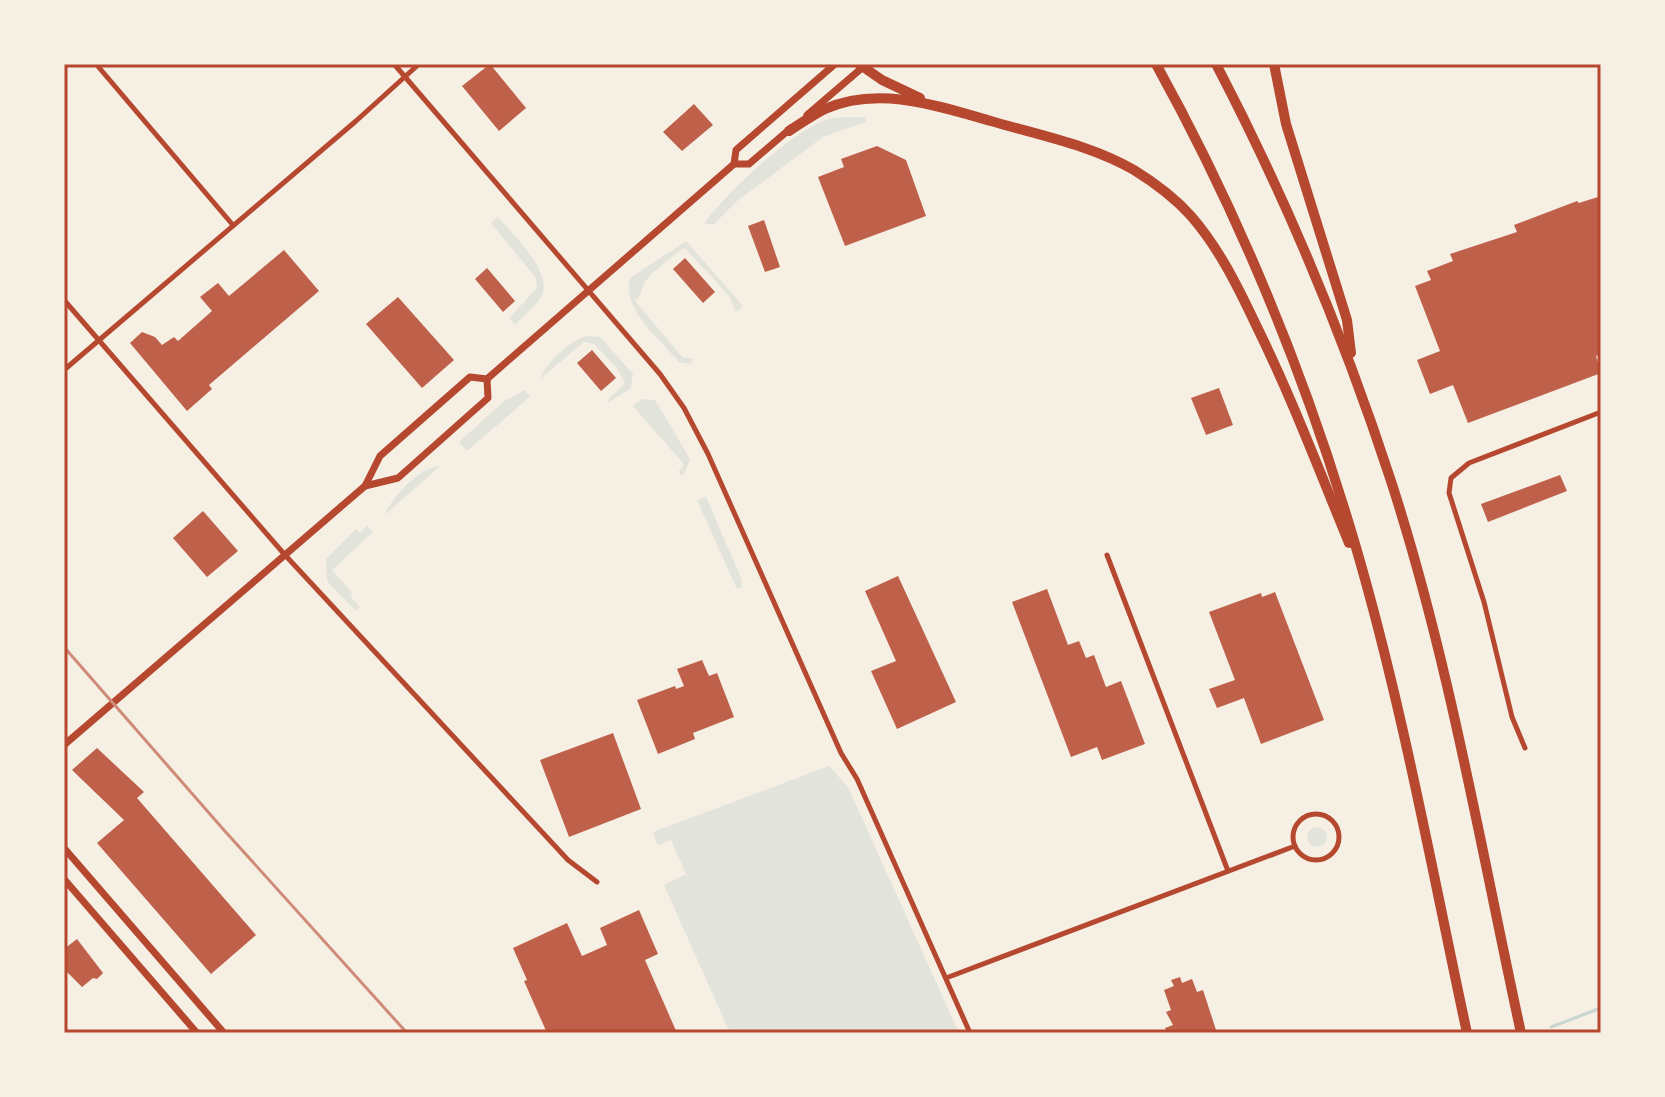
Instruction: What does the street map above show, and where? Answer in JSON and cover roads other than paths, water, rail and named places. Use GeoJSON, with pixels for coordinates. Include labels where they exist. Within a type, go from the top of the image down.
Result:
{"type":"FeatureCollection","features":[{"type":"Feature","properties":{"kind":"highway"},"geometry":{"type":"LineString","coordinates":[[1154,64],[1229,208],[1278,322],[1327,455],[1368,592],[1391,683],[1467,1033]]}},
{"type":"Feature","properties":{"kind":"highway"},"geometry":{"type":"LineString","coordinates":[[1216,64],[1292,221],[1353,371],[1392,483],[1430,621],[1521,1033]]}},
{"type":"Feature","properties":{"kind":"highway"},"geometry":{"type":"LineString","coordinates":[[1274,64],[1286,124],[1347,320],[1353,371]]}},
{"type":"Feature","properties":{"kind":"highway"},"geometry":{"type":"LineString","coordinates":[[861,66],[897,88],[948,109]]}},
{"type":"Feature","properties":{"kind":"highway"},"geometry":{"type":"LineString","coordinates":[[789,131],[824,109],[865,97],[906,100],[1078,147],[1115,161],[1155,185],[1190,215],[1230,273],[1262,337],[1368,592]]}},
{"type":"Feature","properties":{"kind":"main road"},"geometry":{"type":"LineString","coordinates":[[64,745],[365,486],[380,456],[470,377],[487,379],[734,164],[736,150],[835,64]]}},
{"type":"Feature","properties":{"kind":"main road"},"geometry":{"type":"LineString","coordinates":[[734,164],[749,164],[861,66]]}},
{"type":"Feature","properties":{"kind":"main road"},"geometry":{"type":"LineString","coordinates":[[365,486],[398,478],[488,398],[487,379]]}},
{"type":"Feature","properties":{"kind":"main road"},"geometry":{"type":"LineString","coordinates":[[64,848],[224,1033]]}},
{"type":"Feature","properties":{"kind":"main road"},"geometry":{"type":"LineString","coordinates":[[64,879],[197,1033]]}},
{"type":"Feature","properties":{"kind":"street"},"geometry":{"type":"LineString","coordinates":[[96,64],[232,224]]}},
{"type":"Feature","properties":{"kind":"street"},"geometry":{"type":"LineString","coordinates":[[394,64],[668,384],[693,423],[970,1033]]}},
{"type":"Feature","properties":{"kind":"street"},"geometry":{"type":"LineString","coordinates":[[64,370],[419,64]]}},
{"type":"Feature","properties":{"kind":"street"},"geometry":{"type":"LineString","coordinates":[[64,300],[285,555],[568,860],[597,882]]}},
{"type":"Feature","properties":{"kind":"street"},"geometry":{"type":"LineString","coordinates":[[1525,748],[1512,717],[1484,602],[1451,501],[1449,486],[1455,472],[1469,463],[1601,412]]}},
{"type":"Feature","properties":{"kind":"street"},"geometry":{"type":"LineString","coordinates":[[1107,555],[1228,871]]}},
{"type":"Feature","properties":{"kind":"street"},"geometry":{"type":"LineString","coordinates":[[1308,815],[1327,816],[1338,827],[1337,847],[1325,859],[1306,858],[1295,846],[1295,827],[1308,815]]}},
{"type":"Feature","properties":{"kind":"street"},"geometry":{"type":"LineString","coordinates":[[946,978],[1295,846]]}},
{"type":"Feature","properties":{"kind":"waterway"},"geometry":{"type":"LineString","coordinates":[[1551,1027],[1601,1008]]}},
{"type":"Feature","properties":{"kind":"railway"},"geometry":{"type":"LineString","coordinates":[[64,647],[407,1033]]}}]}
